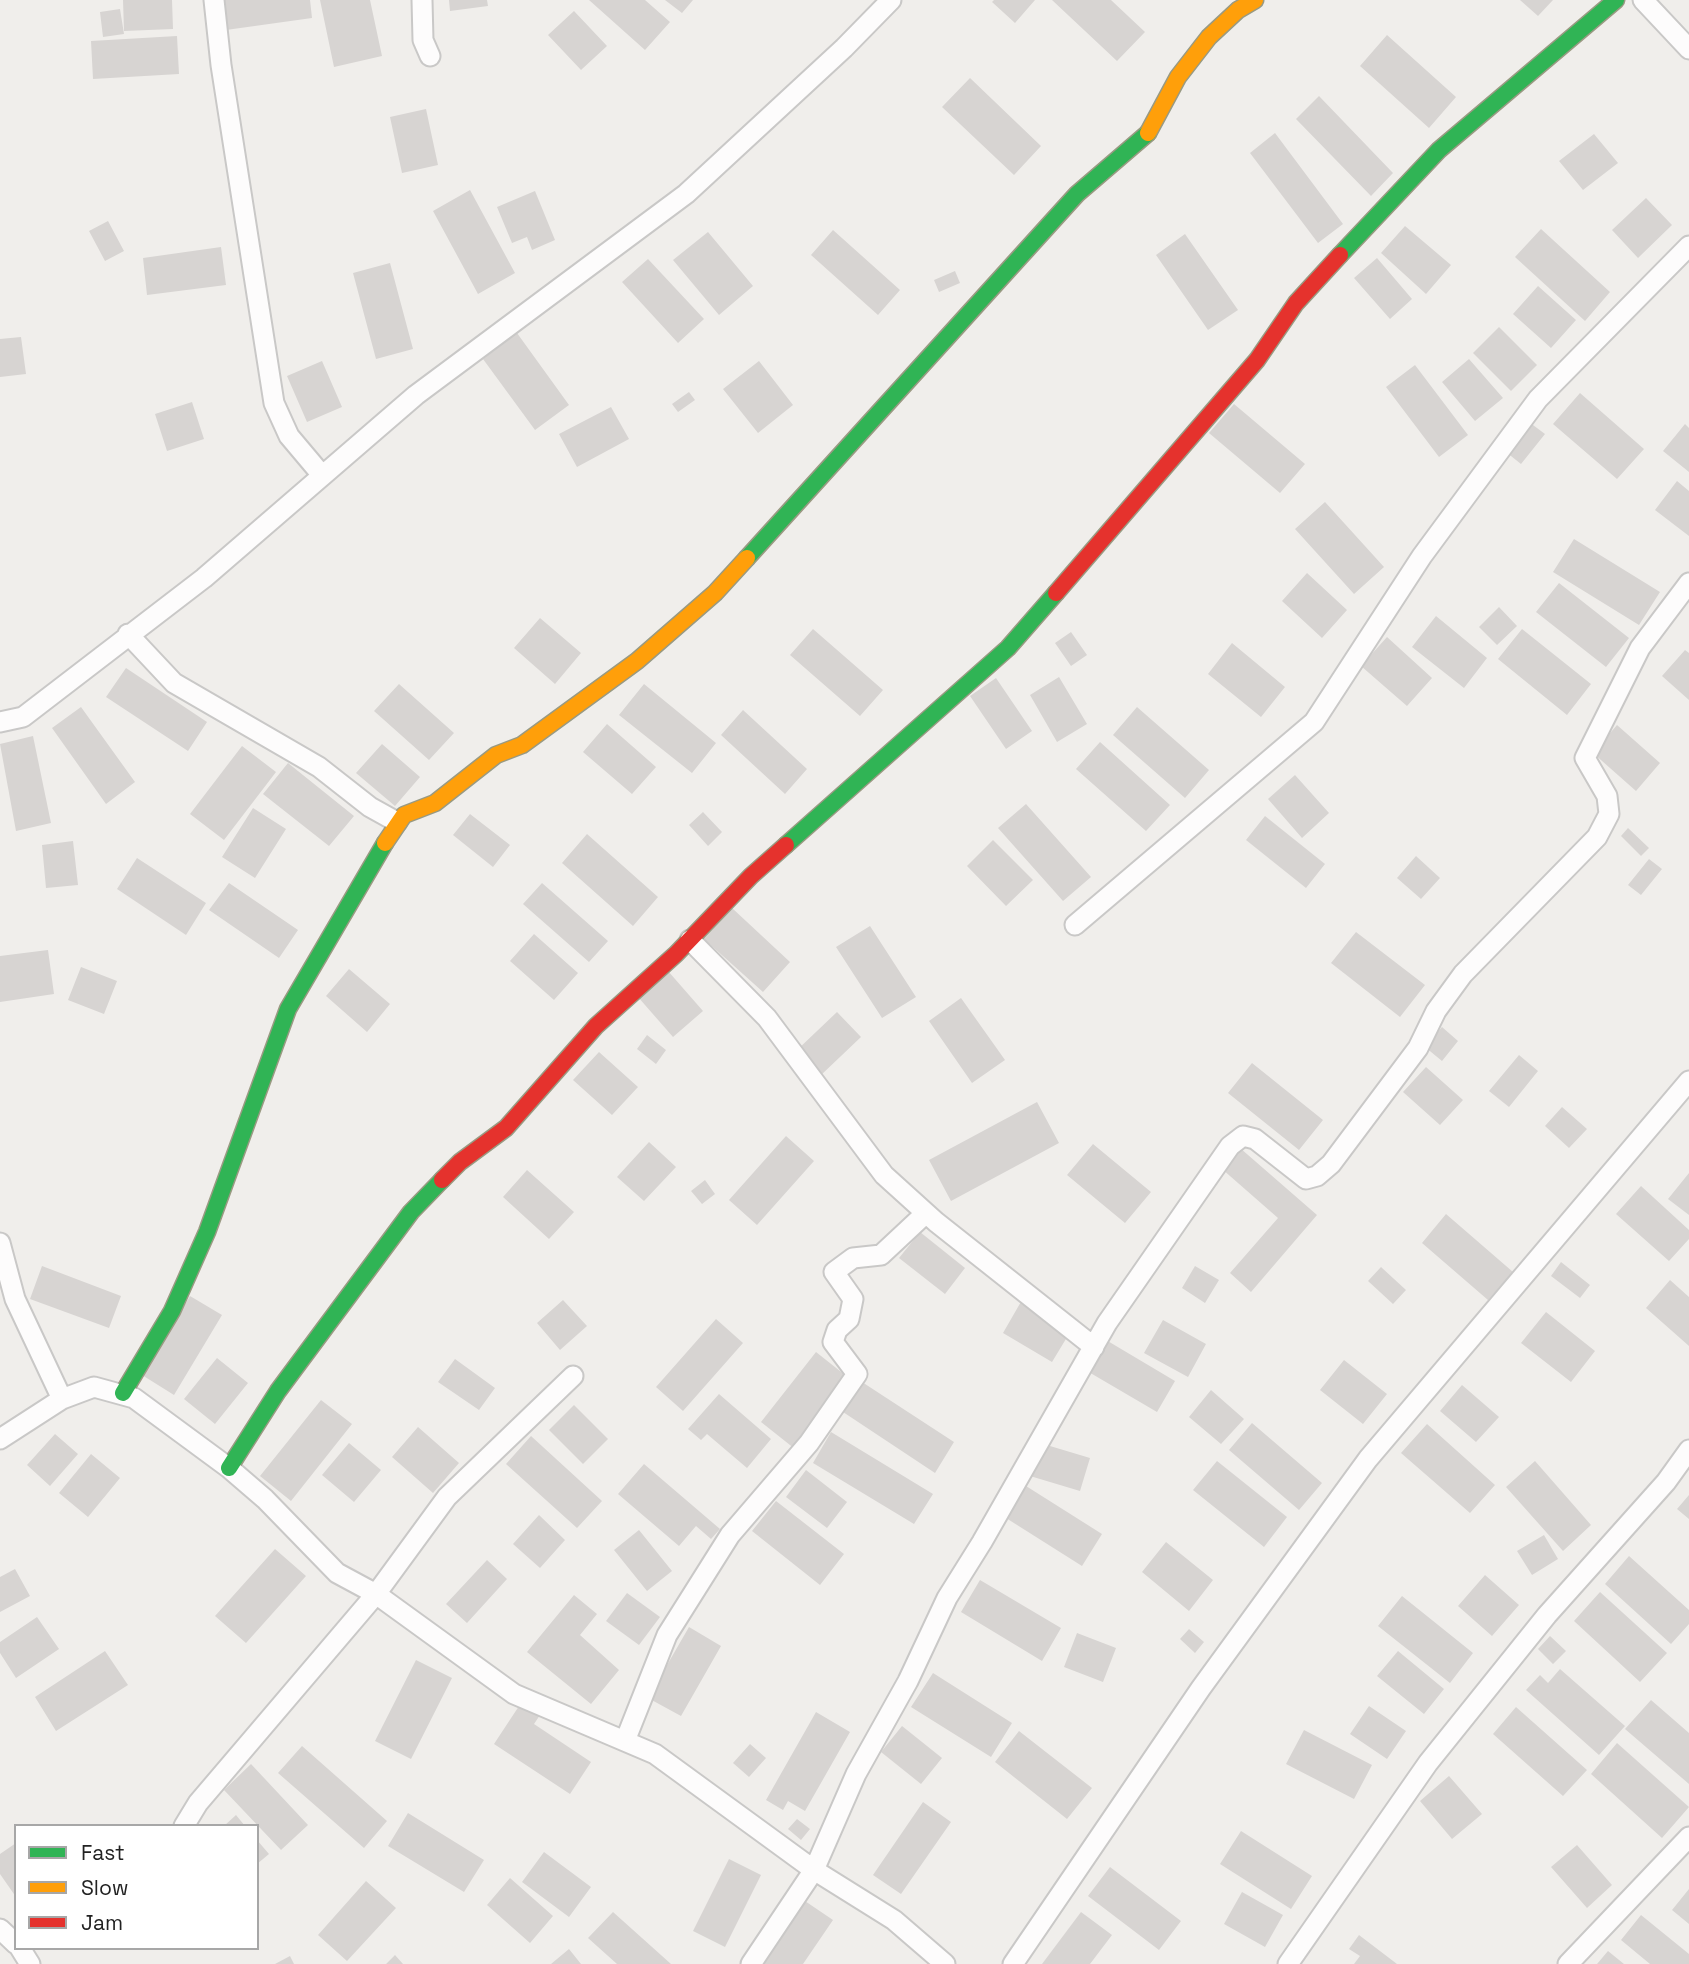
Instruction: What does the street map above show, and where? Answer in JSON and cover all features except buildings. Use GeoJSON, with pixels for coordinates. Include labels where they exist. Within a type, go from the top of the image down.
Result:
{"type":"FeatureCollection","features":[{"type":"Feature","properties":{"kind":"street"},"geometry":{"type":"LineString","coordinates":[[214,0],[221,65],[274,403],[289,436],[321,474]]}},
{"type":"Feature","properties":{"kind":"street"},"geometry":{"type":"LineString","coordinates":[[422,0],[423,40],[430,56]]}},
{"type":"Feature","properties":{"kind":"street"},"geometry":{"type":"LineString","coordinates":[[0,722],[23,717],[128,634],[204,579],[321,474],[460,360],[535,309],[686,194],[845,48],[891,0]]}},
{"type":"Feature","properties":{"kind":"street"},"geometry":{"type":"LineString","coordinates":[[122,1393],[172,1311],[207,1232],[288,1009],[397,822],[404,815],[435,803],[483,763],[532,737],[637,661],[715,593],[1060,212],[1151,130],[1178,76],[1209,37],[1238,10],[1255,0]]}},
{"type":"Feature","properties":{"kind":"street"},"geometry":{"type":"LineString","coordinates":[[229,1468],[278,1391],[411,1212],[460,1162],[506,1128],[596,1026],[690,940],[751,876],[1008,648],[1257,360],[1296,303],[1369,224],[1439,150],[1545,57],[1616,0]]}},
{"type":"Feature","properties":{"kind":"street"},"geometry":{"type":"LineString","coordinates":[[1643,0],[1689,49]]}},
{"type":"Feature","properties":{"kind":"street"},"geometry":{"type":"LineString","coordinates":[[1075,925],[1314,722],[1422,556],[1538,400],[1689,246]]}},
{"type":"Feature","properties":{"kind":"street"},"geometry":{"type":"LineString","coordinates":[[751,1964],[814,1870],[856,1774],[908,1681],[947,1598],[1094,1347],[1230,1146],[1243,1136],[1255,1139],[1306,1179],[1317,1176],[1331,1164],[1418,1048],[1436,1011],[1463,974],[1597,837],[1609,814],[1607,796],[1585,758],[1640,648],[1689,583]]}},
{"type":"Feature","properties":{"kind":"street"},"geometry":{"type":"LineString","coordinates":[[128,634],[174,683],[319,767],[370,807],[397,822]]}},
{"type":"Feature","properties":{"kind":"street"},"geometry":{"type":"LineString","coordinates":[[690,940],[767,1018],[884,1175],[926,1213],[1094,1347]]}},
{"type":"Feature","properties":{"kind":"street"},"geometry":{"type":"LineString","coordinates":[[1013,1964],[1201,1688],[1368,1459],[1689,1081]]}},
{"type":"Feature","properties":{"kind":"street"},"geometry":{"type":"LineString","coordinates":[[625,1741],[667,1635],[730,1535],[810,1443],[857,1374],[833,1342],[837,1330],[849,1319],[853,1299],[834,1272],[853,1258],[881,1255],[926,1213]]}},
{"type":"Feature","properties":{"kind":"street"},"geometry":{"type":"LineString","coordinates":[[0,1243],[15,1299],[62,1399]]}},
{"type":"Feature","properties":{"kind":"street"},"geometry":{"type":"LineString","coordinates":[[185,1824],[198,1803],[376,1594],[447,1497],[573,1376]]}},
{"type":"Feature","properties":{"kind":"street"},"geometry":{"type":"LineString","coordinates":[[0,1439],[62,1399],[94,1387],[122,1393],[229,1468],[265,1499],[337,1573],[376,1594],[514,1695],[655,1754],[814,1870],[894,1920],[945,1964]]}},
{"type":"Feature","properties":{"kind":"street"},"geometry":{"type":"LineString","coordinates":[[1288,1964],[1428,1763],[1547,1615],[1666,1482],[1689,1450]]}},
{"type":"Feature","properties":{"kind":"street"},"geometry":{"type":"LineString","coordinates":[[1567,1964],[1689,1837]]}},
{"type":"Feature","properties":{"kind":"street"},"geometry":{"type":"LineString","coordinates":[[0,1929],[14,1942]]}},
{"type":"Feature","properties":{"kind":"traffic: fast"},"geometry":{"type":"LineString","coordinates":[[1340,255],[1439,150],[1616,0]]}},
{"type":"Feature","properties":{"kind":"traffic: fast"},"geometry":{"type":"LineString","coordinates":[[747,558],[1077,194],[1148,133]]}},
{"type":"Feature","properties":{"kind":"traffic: fast"},"geometry":{"type":"LineString","coordinates":[[786,845],[1008,648],[1056,593]]}},
{"type":"Feature","properties":{"kind":"traffic: fast"},"geometry":{"type":"LineString","coordinates":[[123,1393],[172,1311],[207,1232],[288,1009],[385,843]]}},
{"type":"Feature","properties":{"kind":"traffic: fast"},"geometry":{"type":"LineString","coordinates":[[229,1468],[278,1391],[411,1212],[442,1180]]}},
{"type":"Feature","properties":{"kind":"traffic: slow"},"geometry":{"type":"LineString","coordinates":[[1148,133],[1178,77],[1209,37],[1238,10],[1255,0]]}},
{"type":"Feature","properties":{"kind":"traffic: slow"},"geometry":{"type":"LineString","coordinates":[[385,843],[404,815],[435,803],[496,755],[522,745],[637,661],[715,593],[747,558]]}},
{"type":"Feature","properties":{"kind":"traffic: jam"},"geometry":{"type":"LineString","coordinates":[[1056,593],[1257,360],[1296,303],[1340,255]]}},
{"type":"Feature","properties":{"kind":"traffic: jam"},"geometry":{"type":"LineString","coordinates":[[442,1180],[460,1162],[506,1128],[596,1026],[676,954],[751,876],[786,845]]}}]}
